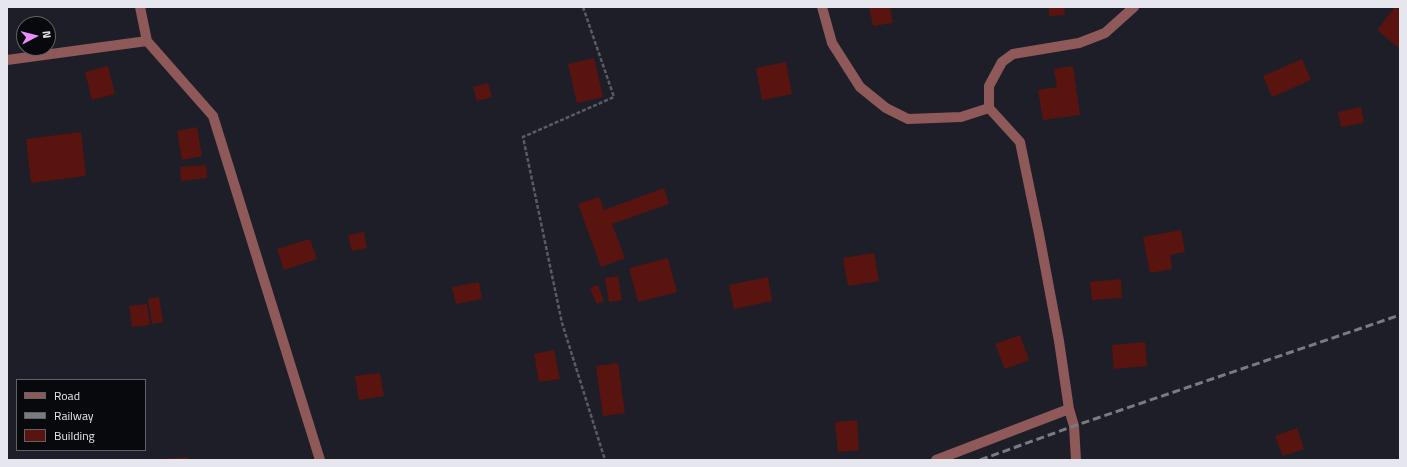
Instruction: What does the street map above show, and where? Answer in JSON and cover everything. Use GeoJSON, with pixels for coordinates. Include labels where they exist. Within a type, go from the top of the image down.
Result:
{"type":"FeatureCollection","features":[{"type":"Feature","properties":{"kind":"street"},"geometry":{"type":"LineString","coordinates":[[140,7],[147,41],[213,116],[320,460]]}},
{"type":"Feature","properties":{"kind":"street"},"geometry":{"type":"LineString","coordinates":[[822,7],[832,43],[860,87],[886,108],[908,119],[961,117],[989,108]]}},
{"type":"Feature","properties":{"kind":"street"},"geometry":{"type":"LineString","coordinates":[[1076,460],[1074,426],[1069,409],[1058,334],[1020,142],[989,108],[989,86],[1002,62],[1013,54],[1079,43],[1105,33],[1134,7]]}},
{"type":"Feature","properties":{"kind":"street"},"geometry":{"type":"LineString","coordinates":[[7,60],[147,41]]}},
{"type":"Feature","properties":{"kind":"street"},"geometry":{"type":"LineString","coordinates":[[936,460],[1069,409]]}},
{"type":"Feature","properties":{"kind":"path"},"geometry":{"type":"LineString","coordinates":[[583,7],[614,96],[523,137],[562,323],[605,460]]}},
{"type":"Feature","properties":{"kind":"building"},"geometry":{"type":"Polygon","coordinates":[[[869,7],[890,7],[893,23],[873,26],[869,7]]]}},
{"type":"Feature","properties":{"kind":"building"},"geometry":{"type":"Polygon","coordinates":[[[1049,7],[1064,7],[1065,15],[1049,16],[1049,7]]]}},
{"type":"Feature","properties":{"kind":"building"},"geometry":{"type":"Polygon","coordinates":[[[1395,7],[1400,10],[1400,49],[1377,30],[1395,7]]]}},
{"type":"Feature","properties":{"kind":"building"},"geometry":{"type":"Polygon","coordinates":[[[594,58],[603,97],[577,103],[568,64],[594,58]]]}},
{"type":"Feature","properties":{"kind":"building"},"geometry":{"type":"Polygon","coordinates":[[[1302,59],[1311,80],[1272,97],[1263,76],[1302,59]]]}},
{"type":"Feature","properties":{"kind":"building"},"geometry":{"type":"Polygon","coordinates":[[[786,62],[792,94],[762,100],[756,68],[786,62]]]}},
{"type":"Feature","properties":{"kind":"building"},"geometry":{"type":"Polygon","coordinates":[[[108,66],[115,94],[92,100],[85,72],[108,66]]]}},
{"type":"Feature","properties":{"kind":"building"},"geometry":{"type":"Polygon","coordinates":[[[1073,66],[1080,115],[1043,120],[1038,90],[1057,87],[1054,69],[1073,66]]]}},
{"type":"Feature","properties":{"kind":"building"},"geometry":{"type":"Polygon","coordinates":[[[488,83],[492,97],[477,101],[473,87],[488,83]]]}},
{"type":"Feature","properties":{"kind":"building"},"geometry":{"type":"Polygon","coordinates":[[[1361,107],[1364,123],[1341,127],[1338,112],[1361,107]]]}},
{"type":"Feature","properties":{"kind":"building"},"geometry":{"type":"Polygon","coordinates":[[[197,127],[202,156],[182,160],[177,131],[197,127]]]}},
{"type":"Feature","properties":{"kind":"building"},"geometry":{"type":"Polygon","coordinates":[[[81,132],[86,176],[31,183],[26,139],[81,132]]]}},
{"type":"Feature","properties":{"kind":"building"},"geometry":{"type":"Polygon","coordinates":[[[206,165],[207,178],[181,181],[180,167],[206,165]]]}},
{"type":"Feature","properties":{"kind":"building"},"geometry":{"type":"Polygon","coordinates":[[[664,188],[669,204],[612,224],[625,258],[601,267],[578,204],[599,197],[604,210],[664,188]]]}},
{"type":"Feature","properties":{"kind":"building"},"geometry":{"type":"Polygon","coordinates":[[[1181,230],[1185,252],[1170,255],[1172,269],[1150,273],[1143,237],[1181,230]]]}},
{"type":"Feature","properties":{"kind":"building"},"geometry":{"type":"Polygon","coordinates":[[[364,232],[367,248],[352,251],[348,235],[364,232]]]}},
{"type":"Feature","properties":{"kind":"building"},"geometry":{"type":"Polygon","coordinates":[[[310,239],[317,259],[284,270],[277,249],[310,239]]]}},
{"type":"Feature","properties":{"kind":"building"},"geometry":{"type":"Polygon","coordinates":[[[874,253],[879,281],[848,286],[843,258],[874,253]]]}},
{"type":"Feature","properties":{"kind":"building"},"geometry":{"type":"Polygon","coordinates":[[[668,258],[677,292],[638,302],[629,268],[668,258]]]}},
{"type":"Feature","properties":{"kind":"building"},"geometry":{"type":"Polygon","coordinates":[[[618,276],[622,300],[609,302],[605,278],[618,276]]]}},
{"type":"Feature","properties":{"kind":"building"},"geometry":{"type":"Polygon","coordinates":[[[768,277],[772,301],[734,309],[729,285],[768,277]]]}},
{"type":"Feature","properties":{"kind":"building"},"geometry":{"type":"Polygon","coordinates":[[[1121,279],[1122,298],[1092,300],[1090,282],[1121,279]]]}},
{"type":"Feature","properties":{"kind":"building"},"geometry":{"type":"Polygon","coordinates":[[[479,282],[482,299],[456,304],[452,287],[479,282]]]}},
{"type":"Feature","properties":{"kind":"building"},"geometry":{"type":"Polygon","coordinates":[[[598,285],[604,301],[597,304],[590,288],[598,285]]]}},
{"type":"Feature","properties":{"kind":"building"},"geometry":{"type":"Polygon","coordinates":[[[159,297],[163,322],[152,324],[148,299],[159,297]]]}},
{"type":"Feature","properties":{"kind":"building"},"geometry":{"type":"Polygon","coordinates":[[[147,304],[150,325],[132,327],[129,306],[147,304]]]}},
{"type":"Feature","properties":{"kind":"building"},"geometry":{"type":"Polygon","coordinates":[[[1020,335],[1029,360],[1005,369],[995,344],[1020,335]]]}},
{"type":"Feature","properties":{"kind":"building"},"geometry":{"type":"Polygon","coordinates":[[[1145,342],[1147,366],[1114,369],[1112,345],[1145,342]]]}},
{"type":"Feature","properties":{"kind":"building"},"geometry":{"type":"Polygon","coordinates":[[[554,350],[560,379],[539,382],[534,354],[554,350]]]}},
{"type":"Feature","properties":{"kind":"building"},"geometry":{"type":"Polygon","coordinates":[[[618,363],[625,413],[603,416],[596,366],[618,363]]]}},
{"type":"Feature","properties":{"kind":"building"},"geometry":{"type":"Polygon","coordinates":[[[380,373],[384,396],[359,400],[355,376],[380,373]]]}},
{"type":"Feature","properties":{"kind":"building"},"geometry":{"type":"Polygon","coordinates":[[[857,420],[859,450],[838,452],[835,422],[857,420]]]}},
{"type":"Feature","properties":{"kind":"building"},"geometry":{"type":"Polygon","coordinates":[[[1297,428],[1304,449],[1283,456],[1275,436],[1297,428]]]}},
{"type":"Feature","properties":{"kind":"building"},"geometry":{"type":"Polygon","coordinates":[[[187,457],[188,460],[161,460],[161,459],[187,457]]]}},
{"type":"Feature","properties":{"kind":"railway"},"geometry":{"type":"LineString","coordinates":[[980,460],[1074,426],[1400,315]]}}]}
